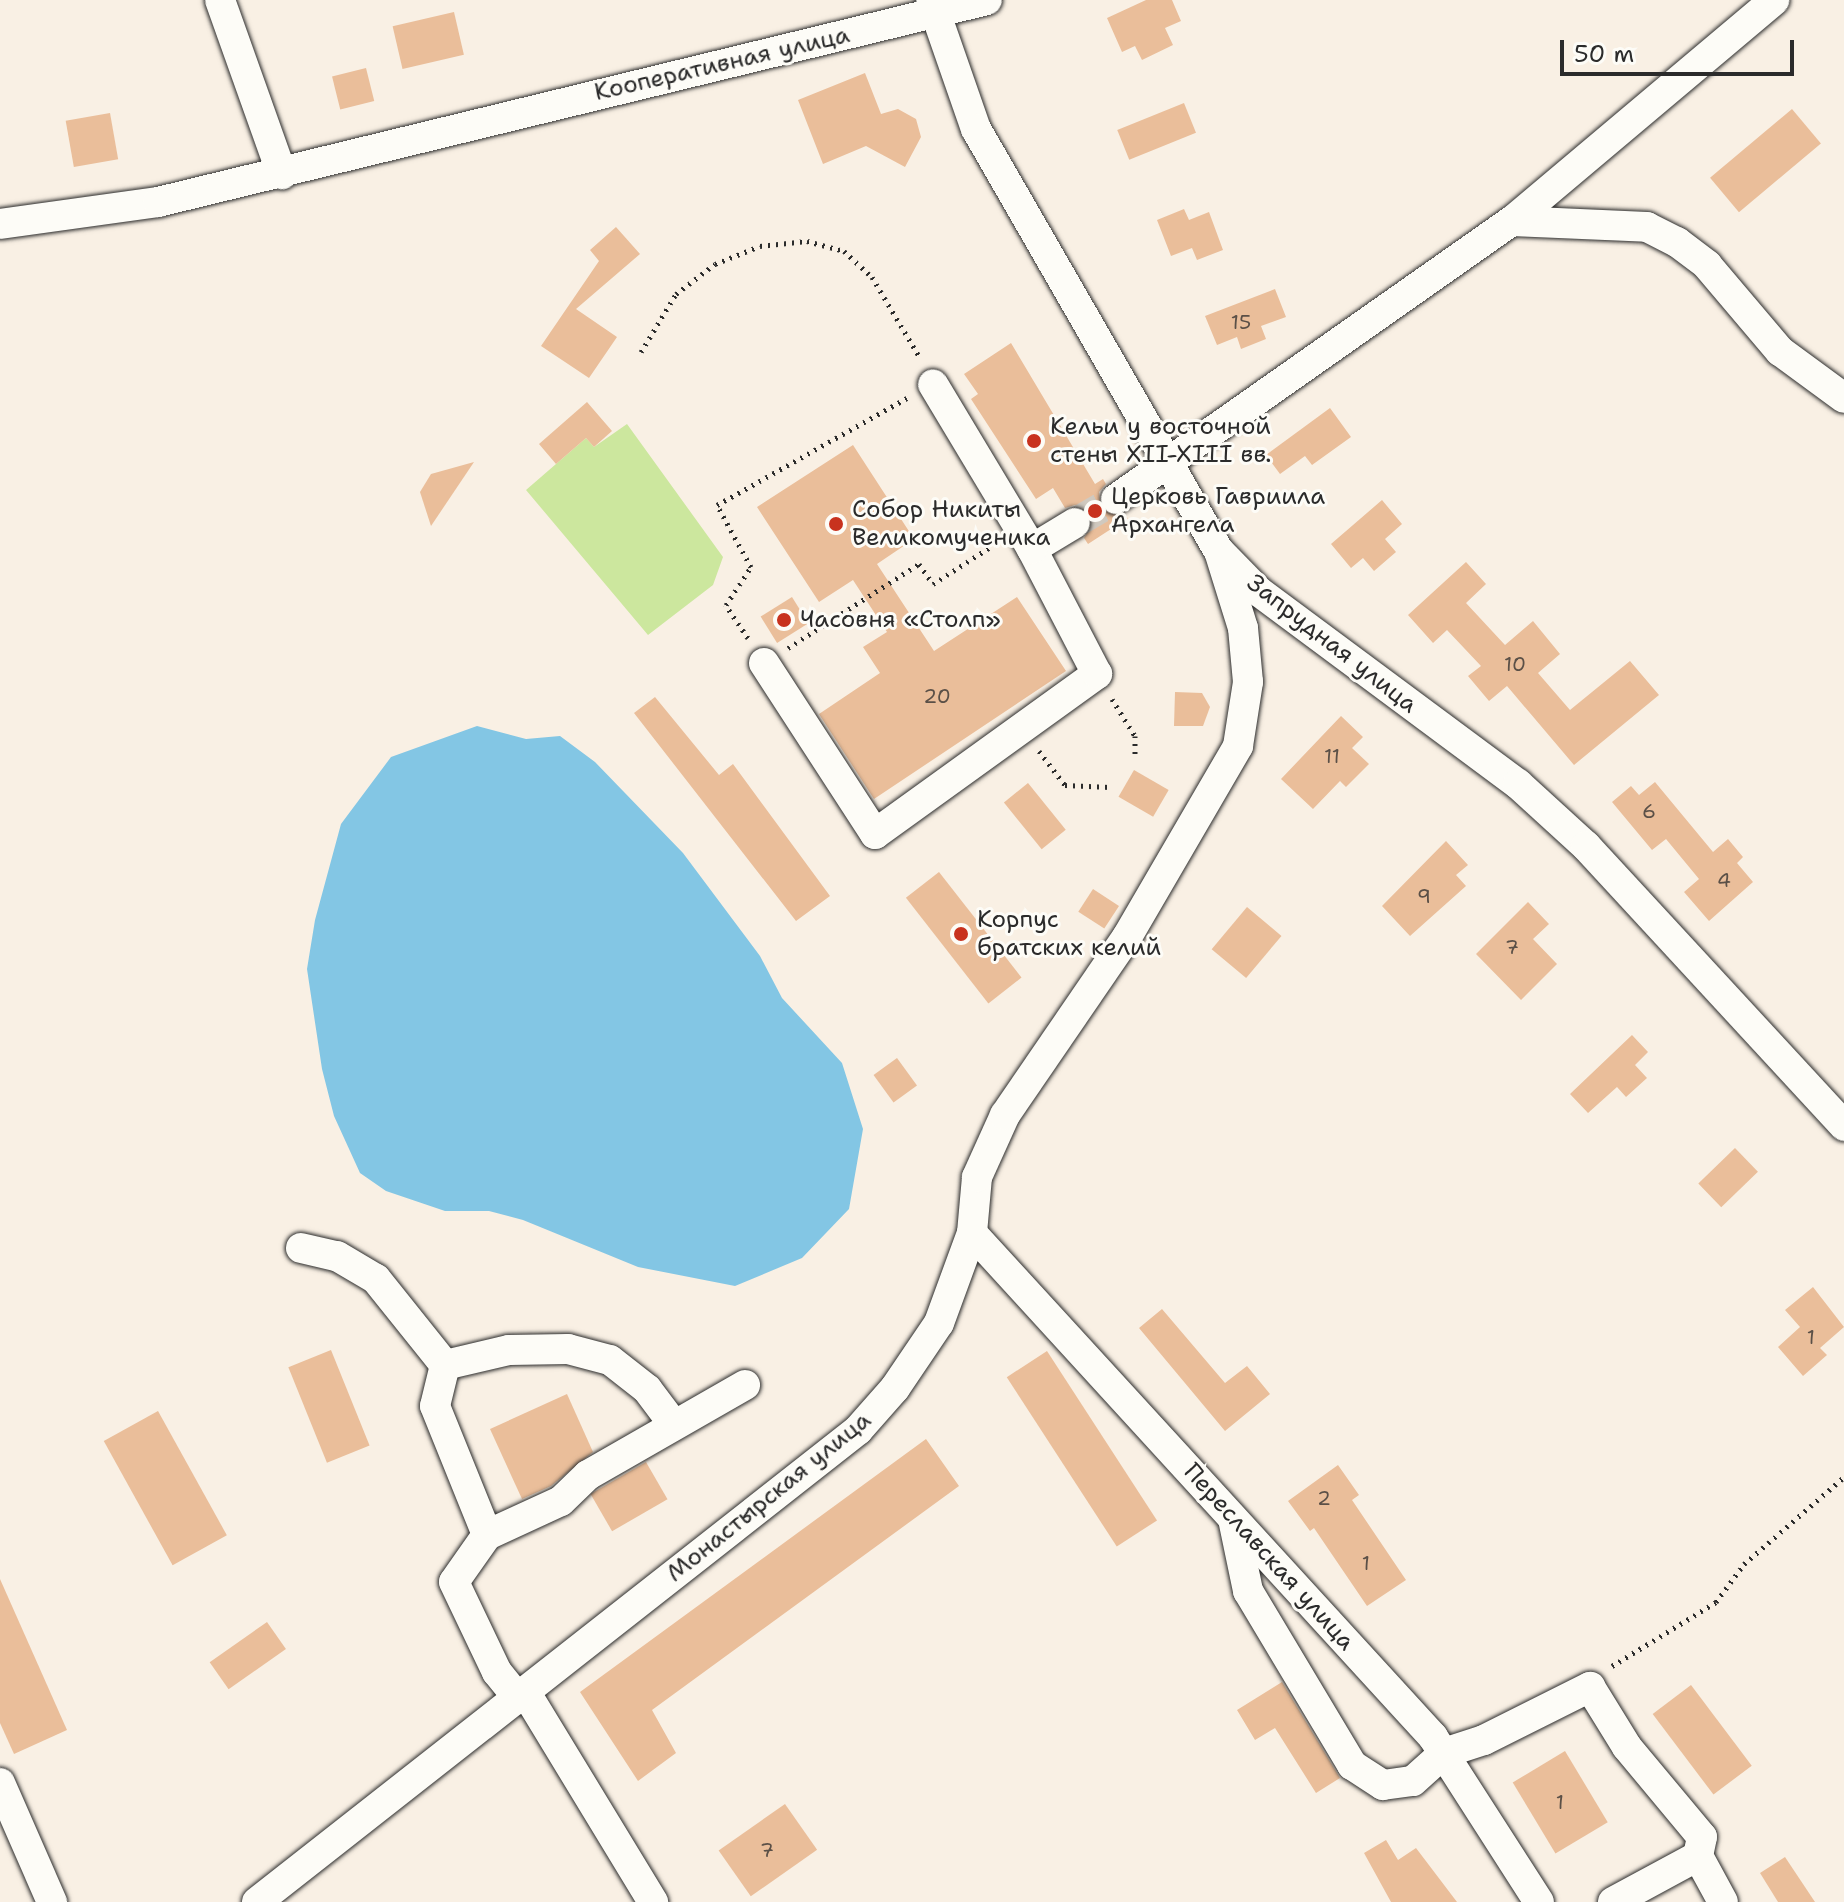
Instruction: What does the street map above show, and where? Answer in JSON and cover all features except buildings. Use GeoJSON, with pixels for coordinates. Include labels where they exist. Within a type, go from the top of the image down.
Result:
{"type":"FeatureCollection","features":[{"type":"Feature","properties":{"kind":"street"},"geometry":{"type":"LineString","coordinates":[[220,0],[282,174]]}},
{"type":"Feature","properties":{"kind":"street","name":"Кооперативная улица"},"geometry":{"type":"LineString","coordinates":[[0,224],[158,202],[282,174],[934,8],[987,0]]}},
{"type":"Feature","properties":{"kind":"street"},"geometry":{"type":"LineString","coordinates":[[1116,499],[1512,221],[1774,0]]}},
{"type":"Feature","properties":{"kind":"street","name":"Запрудная улица"},"geometry":{"type":"LineString","coordinates":[[934,8],[976,129],[1219,551],[1258,591],[1518,784],[1586,846],[1844,1126]]}},
{"type":"Feature","properties":{"kind":"street"},"geometry":{"type":"LineString","coordinates":[[1512,221],[1647,227],[1677,242],[1707,265],[1780,351],[1844,398]]}},
{"type":"Feature","properties":{"kind":"street"},"geometry":{"type":"LineString","coordinates":[[764,663],[875,834],[1097,674],[1026,538],[933,384]]}},
{"type":"Feature","properties":{"kind":"street"},"geometry":{"type":"LineString","coordinates":[[1026,538],[1075,523]]}},
{"type":"Feature","properties":{"kind":"street","name":"Монастырская улица"},"geometry":{"type":"LineString","coordinates":[[257,1902],[858,1430],[895,1388],[939,1323],[972,1233],[977,1177],[1005,1115],[1127,937],[1238,746],[1248,682],[1246,655],[1243,628],[1219,551]]}},
{"type":"Feature","properties":{"kind":"street","name":"Переславская улица"},"geometry":{"type":"LineString","coordinates":[[972,1233],[1444,1753],[1539,1902]]}},
{"type":"Feature","properties":{"kind":"street"},"geometry":{"type":"LineString","coordinates":[[301,1248],[337,1256],[376,1279],[445,1365]]}},
{"type":"Feature","properties":{"kind":"street"},"geometry":{"type":"LineString","coordinates":[[445,1365],[509,1350],[568,1349],[610,1360],[647,1389],[674,1425]]}},
{"type":"Feature","properties":{"kind":"street"},"geometry":{"type":"LineString","coordinates":[[445,1365],[435,1406],[487,1535]]}},
{"type":"Feature","properties":{"kind":"street"},"geometry":{"type":"LineString","coordinates":[[653,1902],[522,1696],[497,1672],[454,1582],[487,1535],[561,1501],[588,1475],[745,1385]]}},
{"type":"Feature","properties":{"kind":"street"},"geometry":{"type":"LineString","coordinates":[[1232,1517],[1248,1591],[1352,1765],[1383,1785],[1413,1781],[1444,1753],[1484,1740],[1590,1687],[1627,1747],[1702,1837],[1698,1856],[1723,1902]]}},
{"type":"Feature","properties":{"kind":"street"},"geometry":{"type":"LineString","coordinates":[[0,1783],[52,1902]]}},
{"type":"Feature","properties":{"kind":"street"},"geometry":{"type":"LineString","coordinates":[[1613,1902],[1698,1856]]}},
{"type":"Feature","properties":{"kind":"path"},"geometry":{"type":"LineString","coordinates":[[641,352],[676,294],[715,264],[760,246],[807,241],[844,251],[872,277],[933,384],[717,505],[751,567],[726,605],[764,663],[919,564],[933,584],[1026,538]]}},
{"type":"Feature","properties":{"kind":"path"},"geometry":{"type":"LineString","coordinates":[[1097,674],[1135,736],[1135,756]]}},
{"type":"Feature","properties":{"kind":"path"},"geometry":{"type":"LineString","coordinates":[[1021,728],[1065,785],[1110,787]]}},
{"type":"Feature","properties":{"kind":"path"},"geometry":{"type":"LineString","coordinates":[[1590,1687],[1624,1654],[1716,1602],[1744,1564],[1844,1477]]}},
{"type":"Feature","properties":{"kind":"green space"},"geometry":{"type":"Polygon","coordinates":[[[627,424],[723,557],[713,585],[648,635],[526,490],[586,438],[594,447],[627,424]]]}},
{"type":"Feature","properties":{"kind":"water"},"geometry":{"type":"Polygon","coordinates":[[[477,726],[526,739],[560,736],[595,762],[683,853],[760,956],[782,998],[842,1063],[863,1129],[849,1209],[802,1258],[735,1286],[638,1267],[523,1220],[489,1211],[445,1211],[386,1191],[360,1173],[334,1116],[322,1069],[307,969],[315,920],[341,824],[391,757],[477,726]]]}},
{"type":"Feature","properties":{"kind":"tunnel"},"geometry":{"type":"LineString","coordinates":[[1075,523],[1116,499]]}},
{"type":"Feature","properties":{"kind":"place","name":"Кельи у восточной стены XII-XIII вв."},"geometry":{"type":"Point","coordinates":[1034,441]}},
{"type":"Feature","properties":{"kind":"place","name":"Церковь Гавриила Архангела"},"geometry":{"type":"Point","coordinates":[1095,511]}},
{"type":"Feature","properties":{"kind":"place","name":"Собор Никиты Великомученика"},"geometry":{"type":"Point","coordinates":[836,524]}},
{"type":"Feature","properties":{"kind":"place","name":"Часовня «Столп»"},"geometry":{"type":"Point","coordinates":[784,620]}},
{"type":"Feature","properties":{"kind":"place","name":"Корпус братских келий"},"geometry":{"type":"Point","coordinates":[961,934]}}]}
